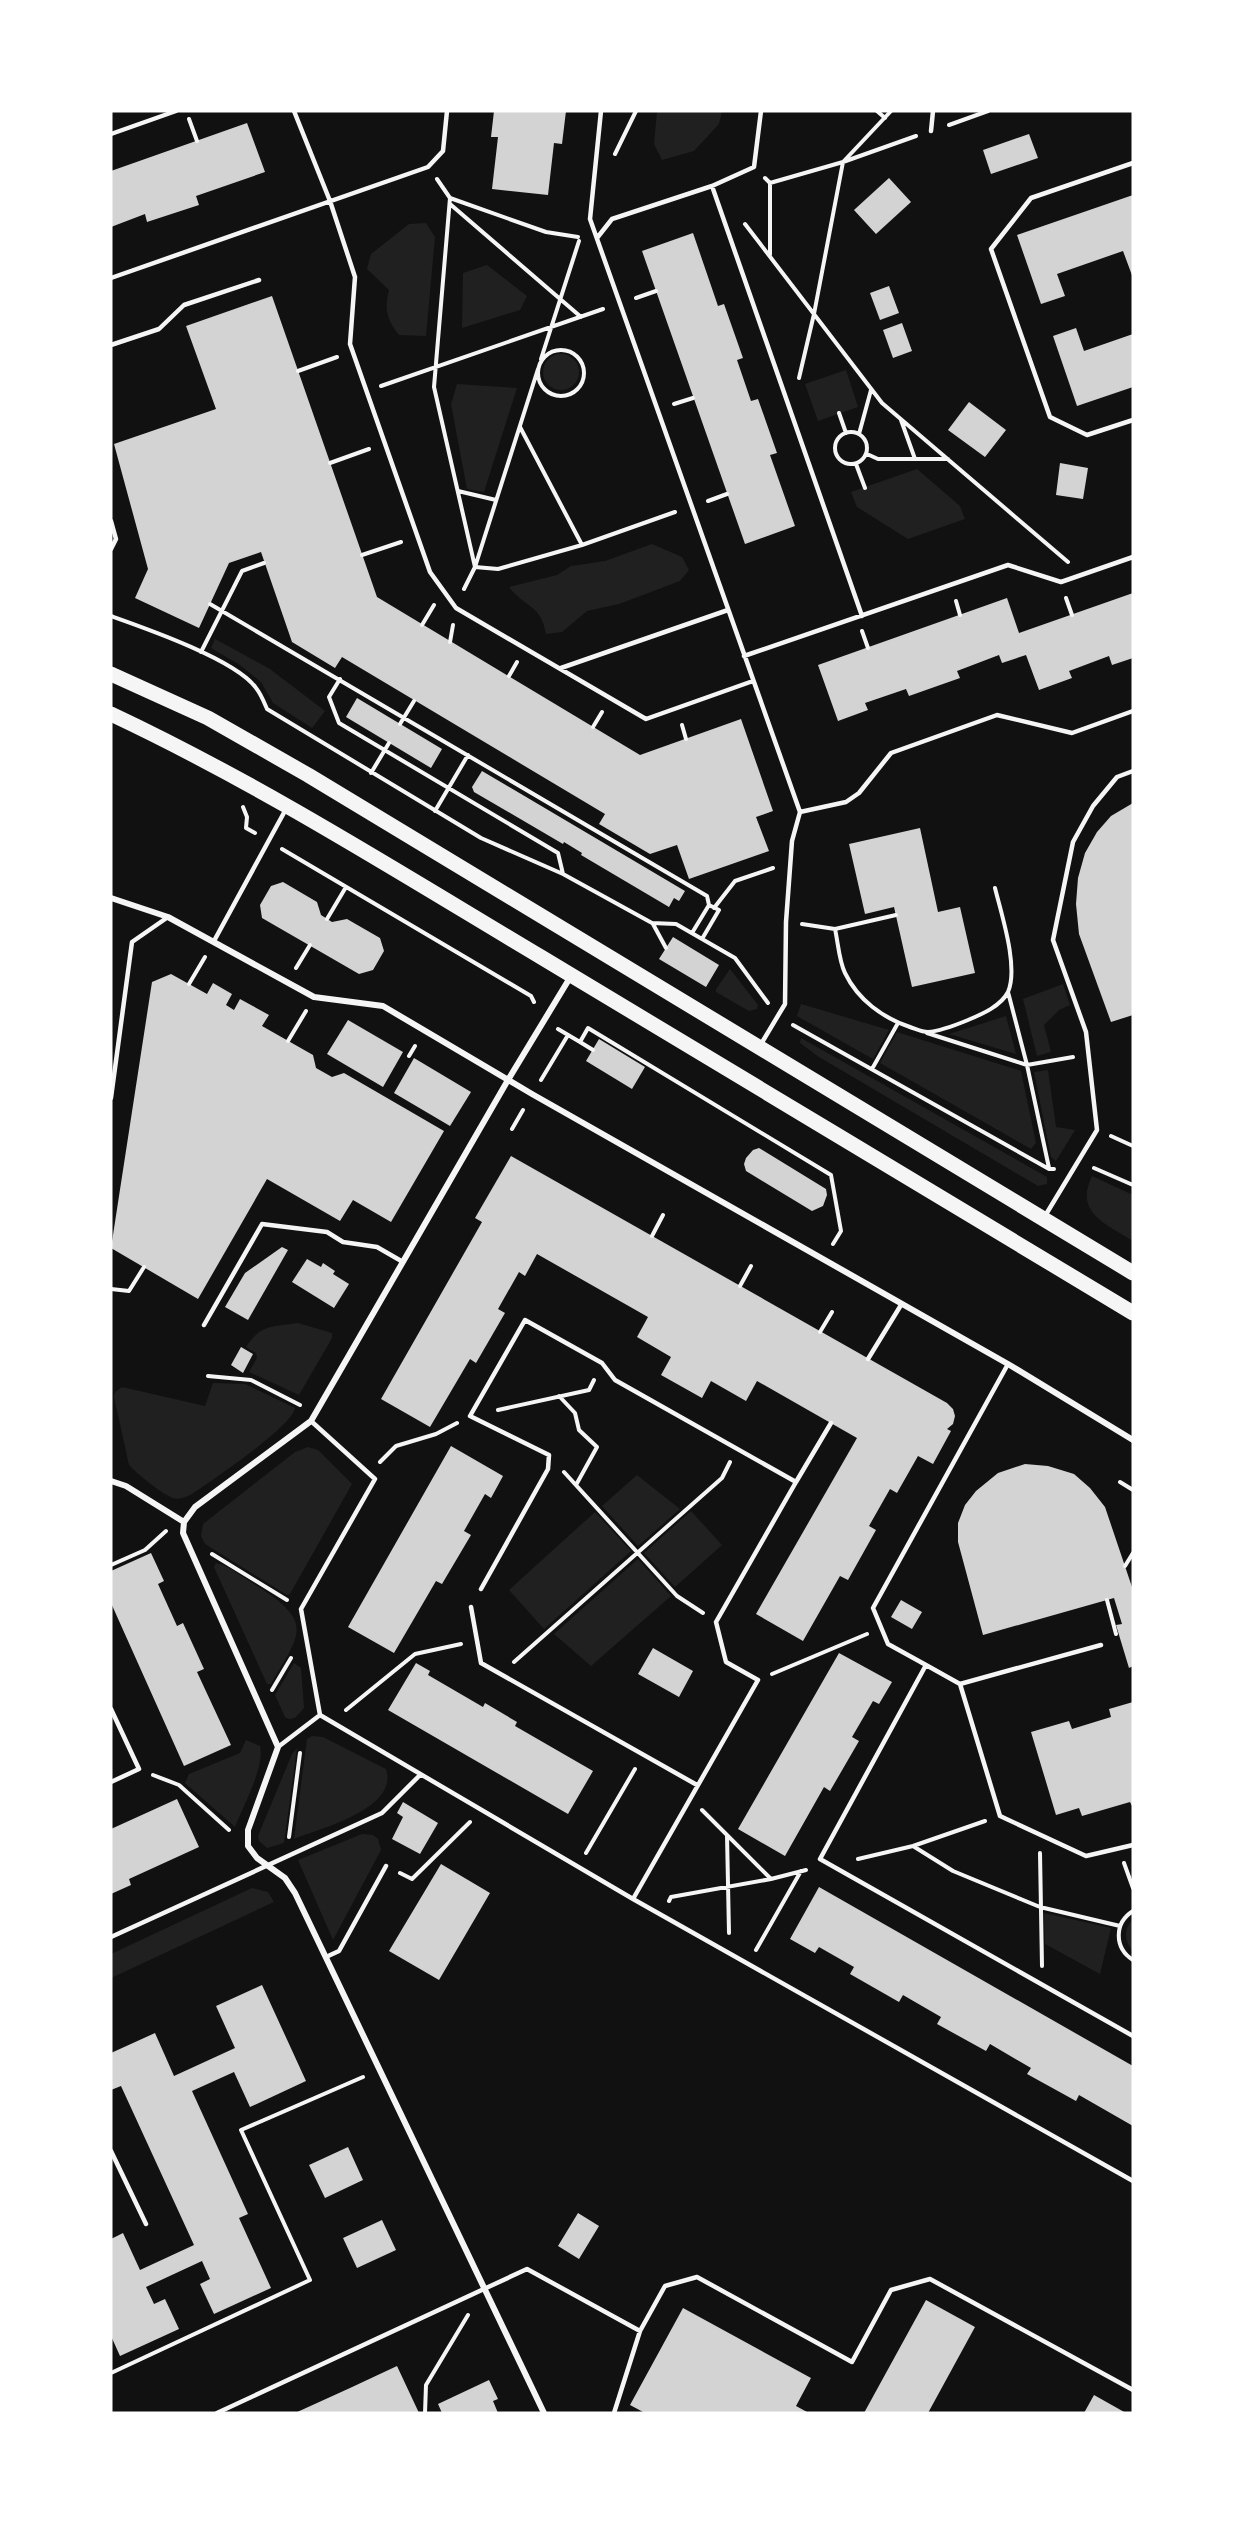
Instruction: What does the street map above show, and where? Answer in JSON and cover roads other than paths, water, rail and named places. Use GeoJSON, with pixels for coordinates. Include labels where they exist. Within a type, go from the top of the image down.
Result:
{"type":"FeatureCollection","features":[{"type":"Feature","properties":{"kind":"main road"},"geometry":{"type":"LineString","coordinates":[[111,674],[208,718],[248,741],[1133,1273]]}},
{"type":"Feature","properties":{"kind":"main road"},"geometry":{"type":"LineString","coordinates":[[111,714],[189,751],[288,806],[1133,1313]]}},
{"type":"Feature","properties":{"kind":"street"},"geometry":{"type":"LineString","coordinates":[[111,898],[168,917],[314,997],[383,1006],[508,1080],[1008,1364],[1133,1440]]}},
{"type":"Feature","properties":{"kind":"street"},"geometry":{"type":"LineString","coordinates":[[544,2413],[295,1893],[285,1878],[267,1865],[248,1846],[248,1830],[278,1747],[183,1533],[182,1521],[195,1507],[311,1421],[316,1414],[571,975]]}},
{"type":"Feature","properties":{"kind":"street"},"geometry":{"type":"LineString","coordinates":[[111,1480],[126,1486],[182,1521]]}},
{"type":"Feature","properties":{"kind":"lane"},"geometry":{"type":"LineString","coordinates":[[111,134],[176,111]]}},
{"type":"Feature","properties":{"kind":"lane"},"geometry":{"type":"LineString","coordinates":[[294,111],[330,201],[355,277],[350,344],[352,351],[430,572],[456,608],[646,719],[753,681]]}},
{"type":"Feature","properties":{"kind":"lane"},"geometry":{"type":"LineString","coordinates":[[111,278],[428,167],[442,151],[447,111]]}},
{"type":"Feature","properties":{"kind":"lane"},"geometry":{"type":"LineString","coordinates":[[601,111],[590,219],[800,812],[792,841],[786,922],[785,1004],[759,1047]]}},
{"type":"Feature","properties":{"kind":"lane"},"geometry":{"type":"LineString","coordinates":[[597,238],[612,219],[712,186],[754,167],[760,111]]}},
{"type":"Feature","properties":{"kind":"lane"},"geometry":{"type":"LineString","coordinates":[[931,131],[933,111]]}},
{"type":"Feature","properties":{"kind":"lane"},"geometry":{"type":"LineString","coordinates":[[1133,163],[1031,198],[991,249],[1050,417],[1087,435],[1133,420]]}},
{"type":"Feature","properties":{"kind":"lane"},"geometry":{"type":"LineString","coordinates":[[712,186],[862,616]]}},
{"type":"Feature","properties":{"kind":"lane"},"geometry":{"type":"LineString","coordinates":[[111,345],[159,329],[184,305],[259,280]]}},
{"type":"Feature","properties":{"kind":"lane"},"geometry":{"type":"LineString","coordinates":[[111,521],[116,539],[111,549]]}},
{"type":"Feature","properties":{"kind":"lane"},"geometry":{"type":"LineString","coordinates":[[744,656],[1008,565],[1061,582],[1133,557]]}},
{"type":"Feature","properties":{"kind":"lane"},"geometry":{"type":"LineString","coordinates":[[561,668],[728,610]]}},
{"type":"Feature","properties":{"kind":"lane"},"geometry":{"type":"LineString","coordinates":[[800,812],[846,802],[859,793],[891,753],[997,715],[1072,733],[1133,711]]}},
{"type":"Feature","properties":{"kind":"lane"},"geometry":{"type":"LineString","coordinates":[[1043,1219],[1096,1130],[1086,1032],[1053,940],[1073,842],[1093,806],[1117,777],[1133,771]]}},
{"type":"Feature","properties":{"kind":"lane"},"geometry":{"type":"LineString","coordinates":[[214,941],[267,840],[288,806]]}},
{"type":"Feature","properties":{"kind":"lane"},"geometry":{"type":"LineString","coordinates":[[111,1098],[132,942],[168,917]]}},
{"type":"Feature","properties":{"kind":"lane"},"geometry":{"type":"LineString","coordinates":[[204,1325],[262,1224],[327,1232],[343,1242],[377,1247],[403,1262]]}},
{"type":"Feature","properties":{"kind":"lane"},"geometry":{"type":"LineString","coordinates":[[868,1359],[901,1305]]}},
{"type":"Feature","properties":{"kind":"lane"},"geometry":{"type":"LineString","coordinates":[[481,1589],[548,1469],[549,1455],[470,1416],[525,1320],[602,1363],[615,1380],[796,1482]]}},
{"type":"Feature","properties":{"kind":"lane"},"geometry":{"type":"LineString","coordinates":[[1008,1364],[873,1608],[888,1644],[960,1684],[1000,1816],[1086,1856],[1133,1845]]}},
{"type":"Feature","properties":{"kind":"lane"},"geometry":{"type":"LineString","coordinates":[[311,1421],[375,1479],[301,1609],[320,1715],[633,1899],[1133,2181]]}},
{"type":"Feature","properties":{"kind":"lane"},"geometry":{"type":"LineString","coordinates":[[633,1899],[758,1680],[726,1662],[716,1622],[831,1423]]}},
{"type":"Feature","properties":{"kind":"lane"},"geometry":{"type":"LineString","coordinates":[[471,1607],[481,1663],[697,1785]]}},
{"type":"Feature","properties":{"kind":"lane"},"geometry":{"type":"LineString","coordinates":[[960,1684],[1101,1645]]}},
{"type":"Feature","properties":{"kind":"lane"},"geometry":{"type":"LineString","coordinates":[[926,1665],[820,1859],[1133,2036]]}},
{"type":"Feature","properties":{"kind":"lane"},"geometry":{"type":"LineString","coordinates":[[111,1709],[139,1770],[111,1782]]}},
{"type":"Feature","properties":{"kind":"lane"},"geometry":{"type":"LineString","coordinates":[[278,1747],[320,1715]]}},
{"type":"Feature","properties":{"kind":"lane"},"geometry":{"type":"LineString","coordinates":[[111,1937],[234,1883],[267,1865],[382,1813],[420,1775]]}},
{"type":"Feature","properties":{"kind":"lane"},"geometry":{"type":"LineString","coordinates":[[326,1957],[339,1951],[386,1866]]}},
{"type":"Feature","properties":{"kind":"lane"},"geometry":{"type":"LineString","coordinates":[[111,2151],[146,2224]]}},
{"type":"Feature","properties":{"kind":"lane"},"geometry":{"type":"LineString","coordinates":[[111,2167],[117,2164]]}},
{"type":"Feature","properties":{"kind":"lane"},"geometry":{"type":"LineString","coordinates":[[217,2413],[527,2269],[640,2331]]}},
{"type":"Feature","properties":{"kind":"lane"},"geometry":{"type":"LineString","coordinates":[[614,2413],[640,2331],[665,2286],[697,2277],[852,2362],[891,2290],[930,2279],[1133,2390]]}}]}
